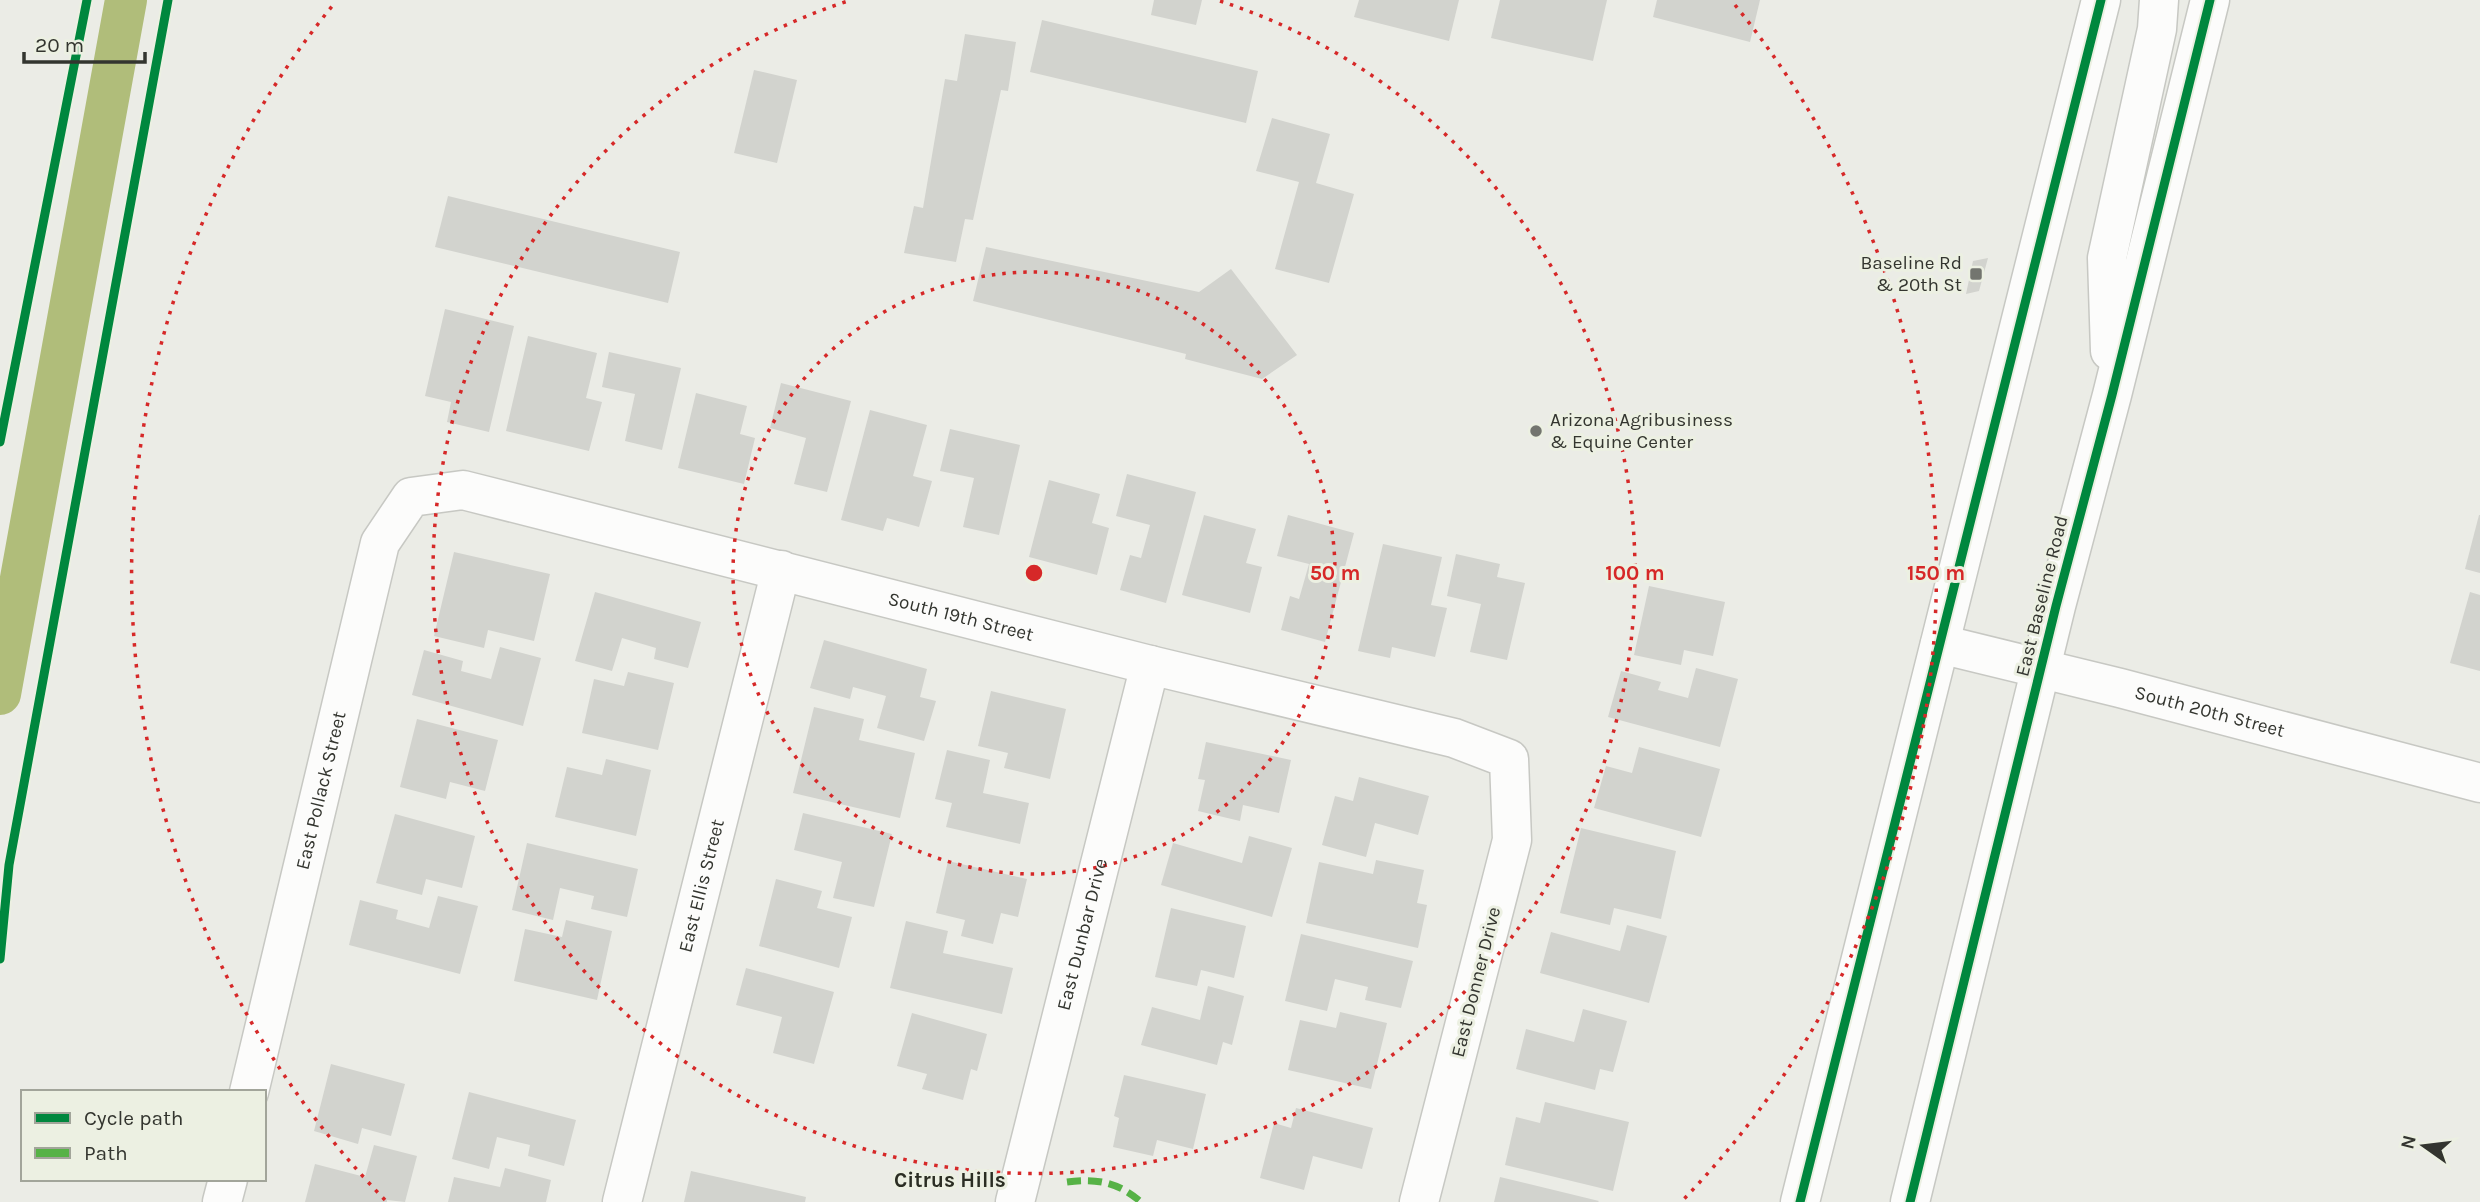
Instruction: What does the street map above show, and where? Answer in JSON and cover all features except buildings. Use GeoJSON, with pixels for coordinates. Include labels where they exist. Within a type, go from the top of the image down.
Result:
{"type":"FeatureCollection","features":[{"type":"Feature","properties":{"kind":"street"},"geometry":{"type":"LineString","coordinates":[[1800,1202],[2101,0]]}},
{"type":"Feature","properties":{"kind":"street"},"geometry":{"type":"LineString","coordinates":[[2112,395],[2107,258],[2158,29],[2159,0]]}},
{"type":"Feature","properties":{"kind":"street","name":"East Baseline Road"},"geometry":{"type":"LineString","coordinates":[[1910,1202],[2210,0]]}},
{"type":"Feature","properties":{"kind":"street","name":"South 19th Street"},"geometry":{"type":"LineString","coordinates":[[411,496],[463,490],[1150,665],[1454,738],[1509,759]]}},
{"type":"Feature","properties":{"kind":"street","name":"East Pollack Street"},"geometry":{"type":"LineString","coordinates":[[249,1090],[380,543],[411,496]]}},
{"type":"Feature","properties":{"kind":"street","name":"East Ellis Street"},"geometry":{"type":"LineString","coordinates":[[622,1202],[782,570]]}},
{"type":"Feature","properties":{"kind":"street","name":"South 20th Street"},"geometry":{"type":"LineString","coordinates":[[1940,644],[2120,688],[2480,783]]}},
{"type":"Feature","properties":{"kind":"street","name":"East Dunbar Drive"},"geometry":{"type":"LineString","coordinates":[[1015,1202],[1150,665]]}},
{"type":"Feature","properties":{"kind":"street","name":"East Donner Drive"},"geometry":{"type":"LineString","coordinates":[[1419,1202],[1512,840],[1509,759]]}},
{"type":"Feature","properties":{"kind":"street"},"geometry":{"type":"LineString","coordinates":[[222,1202],[227,1181]]}},
{"type":"Feature","properties":{"kind":"waterway"},"geometry":{"type":"LineString","coordinates":[[0,694],[126,0]]}},
{"type":"Feature","properties":{"kind":"marked path"},"geometry":{"type":"LineString","coordinates":[[1067,1182],[1106,1183],[1124,1190],[1141,1202]]}},
{"type":"Feature","properties":{"kind":"cycle path"},"geometry":{"type":"LineString","coordinates":[[0,442],[87,0]]}},
{"type":"Feature","properties":{"kind":"cycle path"},"geometry":{"type":"LineString","coordinates":[[0,959],[9,865],[168,0]]}},
{"type":"Feature","properties":{"kind":"cycle path"},"geometry":{"type":"LineString","coordinates":[[1800,1202],[2101,0]]}},
{"type":"Feature","properties":{"kind":"cycle path"},"geometry":{"type":"LineString","coordinates":[[1910,1202],[2056,606],[2112,395],[2210,0]]}},
{"type":"Feature","properties":{"kind":"place","name":"Baseline Rd & 20th St"},"geometry":{"type":"Point","coordinates":[1976,274]}},
{"type":"Feature","properties":{"kind":"place","name":"Arizona Agribusiness & Equine Center"},"geometry":{"type":"Point","coordinates":[1536,431]}},
{"type":"Feature","properties":{"kind":"district","name":"Citrus Hills"},"geometry":{"type":"Point","coordinates":[950,1180]}}]}
